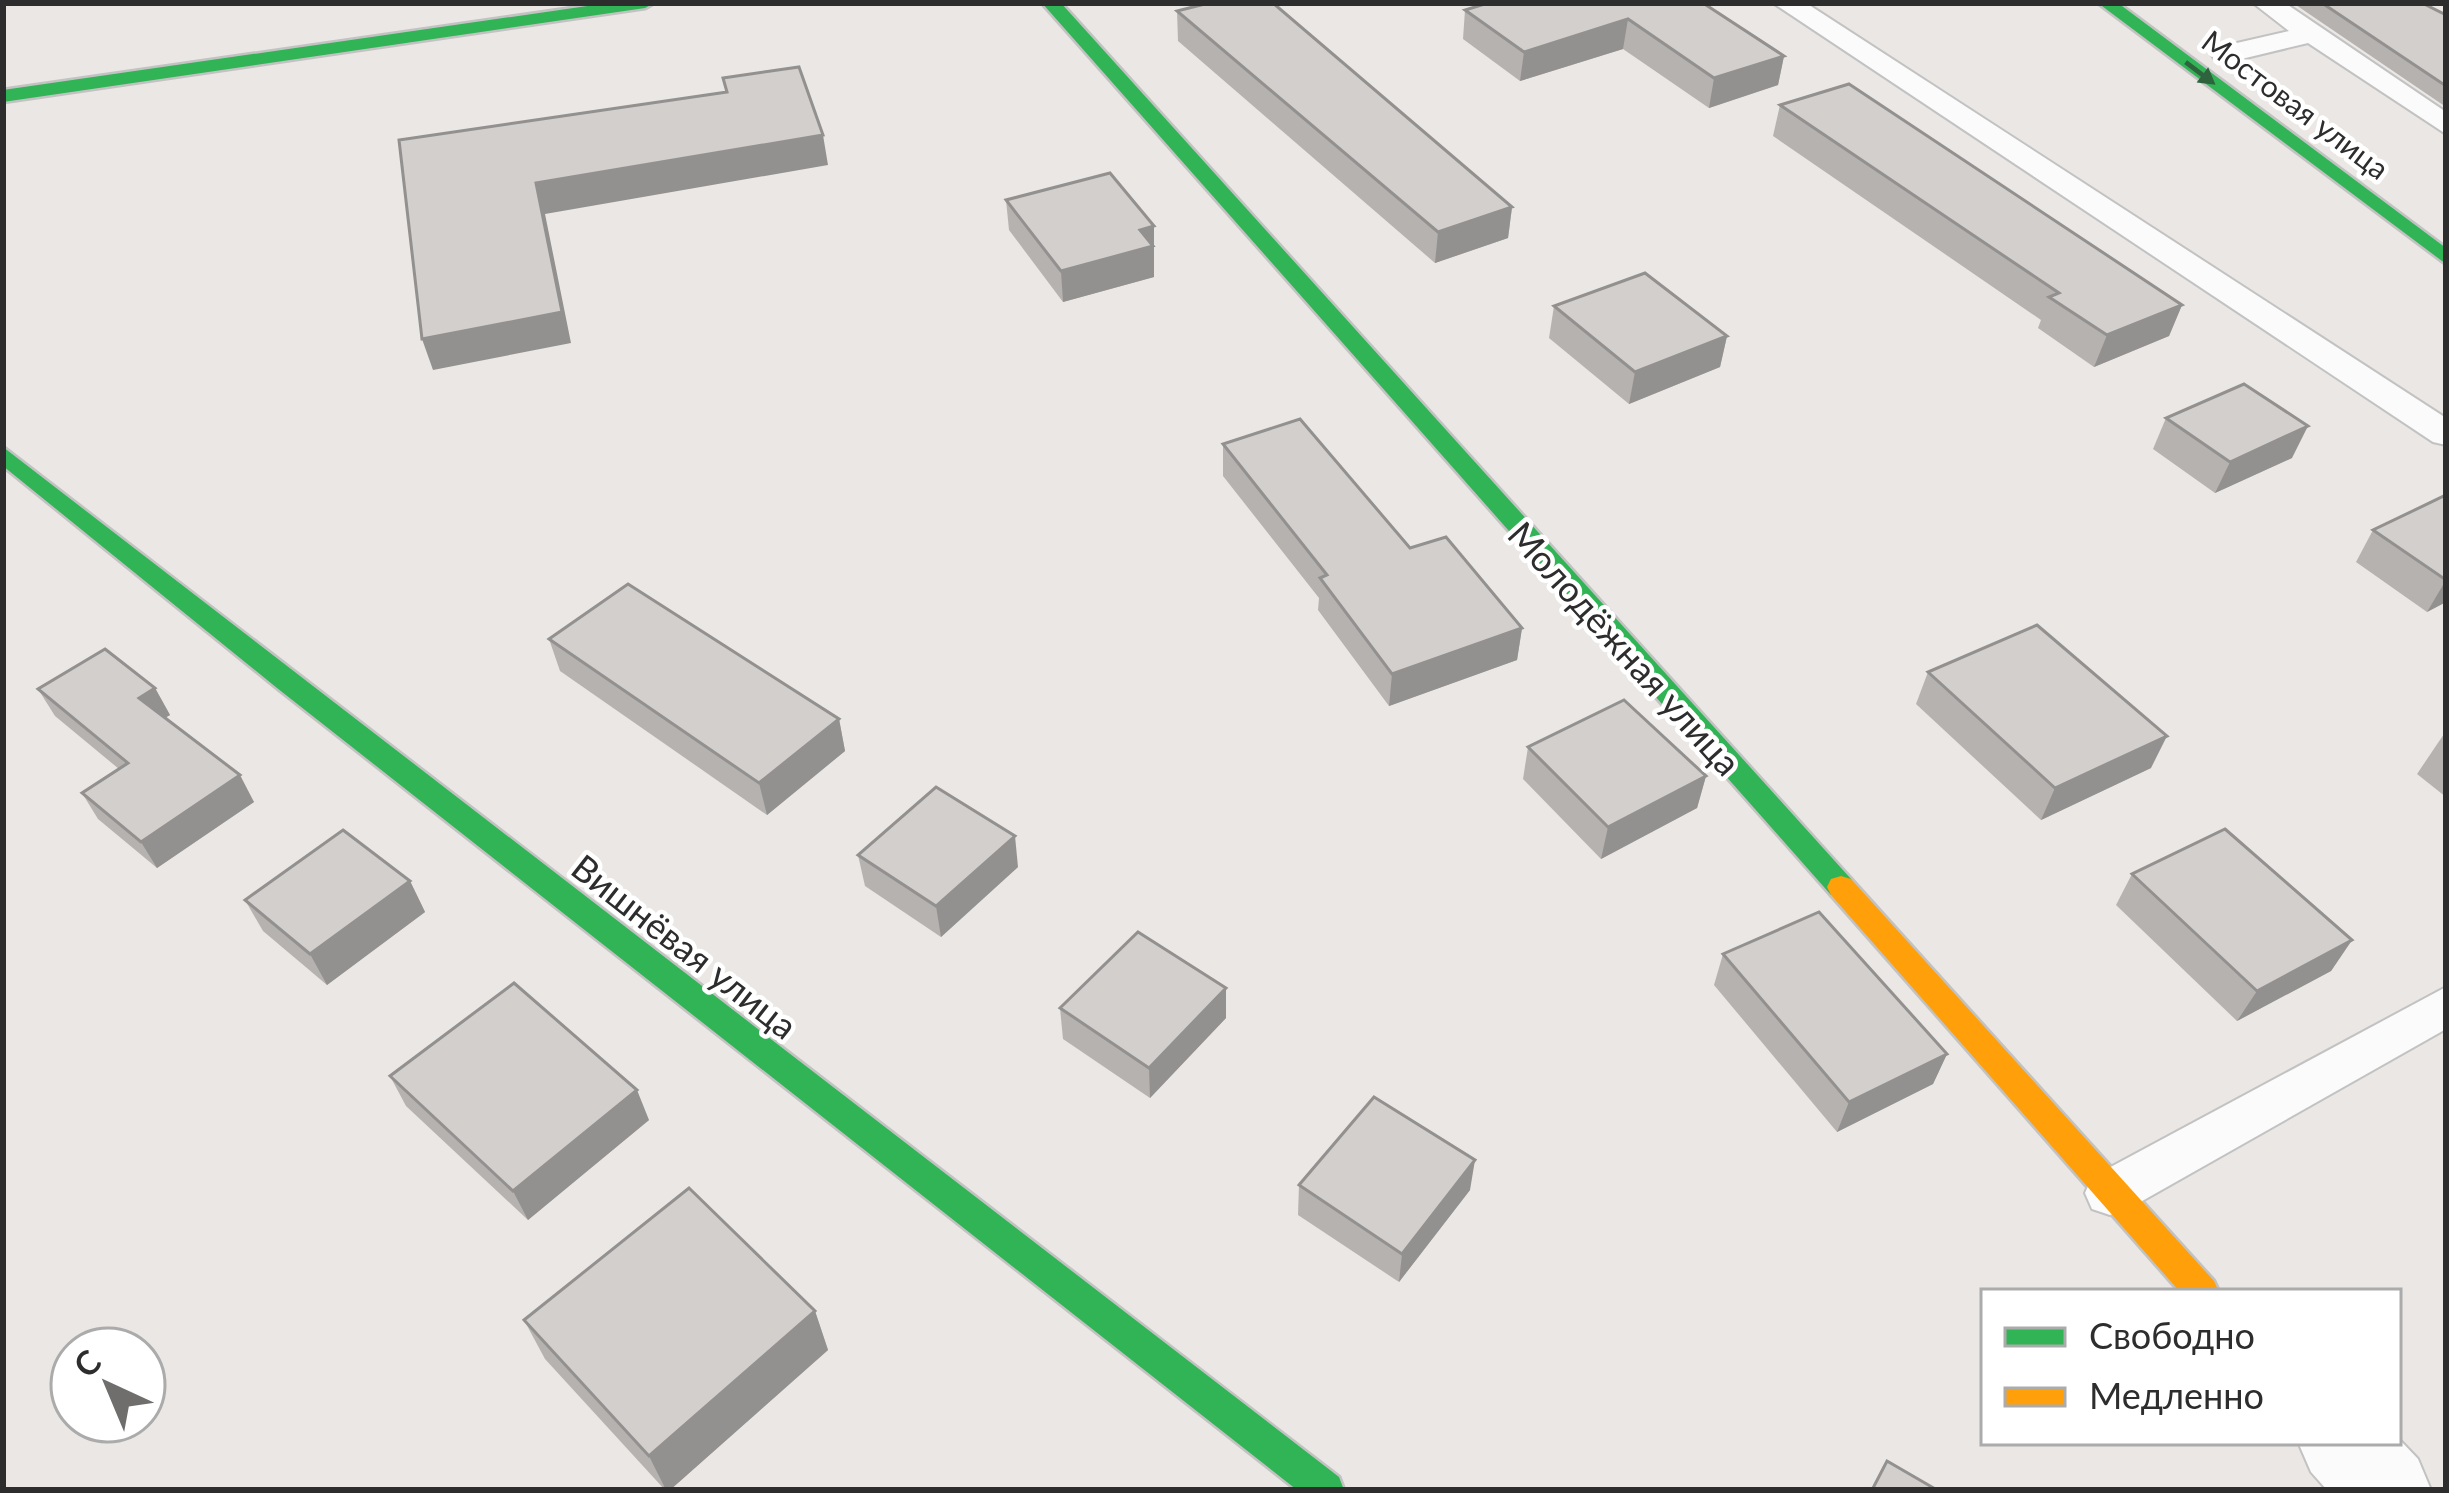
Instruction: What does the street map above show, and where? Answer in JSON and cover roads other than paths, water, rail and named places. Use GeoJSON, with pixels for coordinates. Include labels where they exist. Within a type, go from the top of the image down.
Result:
{"type":"FeatureCollection","features":[{"type":"Feature","properties":{"kind":"street"},"geometry":{"type":"LineString","coordinates":[[3,96],[645,3]]}},
{"type":"Feature","properties":{"kind":"street","name":"Молодёжная улица"},"geometry":{"type":"LineString","coordinates":[[1051,3],[2199,1289]]}},
{"type":"Feature","properties":{"kind":"street","name":"Мостовая улица"},"geometry":{"type":"LineString","coordinates":[[2107,3],[2446,258]]}},
{"type":"Feature","properties":{"kind":"street","name":"Мостовая улица"},"geometry":{"type":"LineString","coordinates":[[2200,36],[2262,81]]}},
{"type":"Feature","properties":{"kind":"street","name":"Вишнёвая улица"},"geometry":{"type":"LineString","coordinates":[[3,454],[286,681],[1326,1490]]}},
{"type":"Feature","properties":{"kind":"street"},"geometry":{"type":"LineString","coordinates":[[2345,1445],[2387,1490]]}},
{"type":"Feature","properties":{"kind":"lane"},"geometry":{"type":"LineString","coordinates":[[1787,3],[2446,434]]}},
{"type":"Feature","properties":{"kind":"lane"},"geometry":{"type":"LineString","coordinates":[[2267,3],[2446,125]]}},
{"type":"Feature","properties":{"kind":"lane"},"geometry":{"type":"LineString","coordinates":[[2225,54],[2312,34]]}},
{"type":"Feature","properties":{"kind":"lane"},"geometry":{"type":"LineString","coordinates":[[2110,1193],[2446,1006]]}}]}
